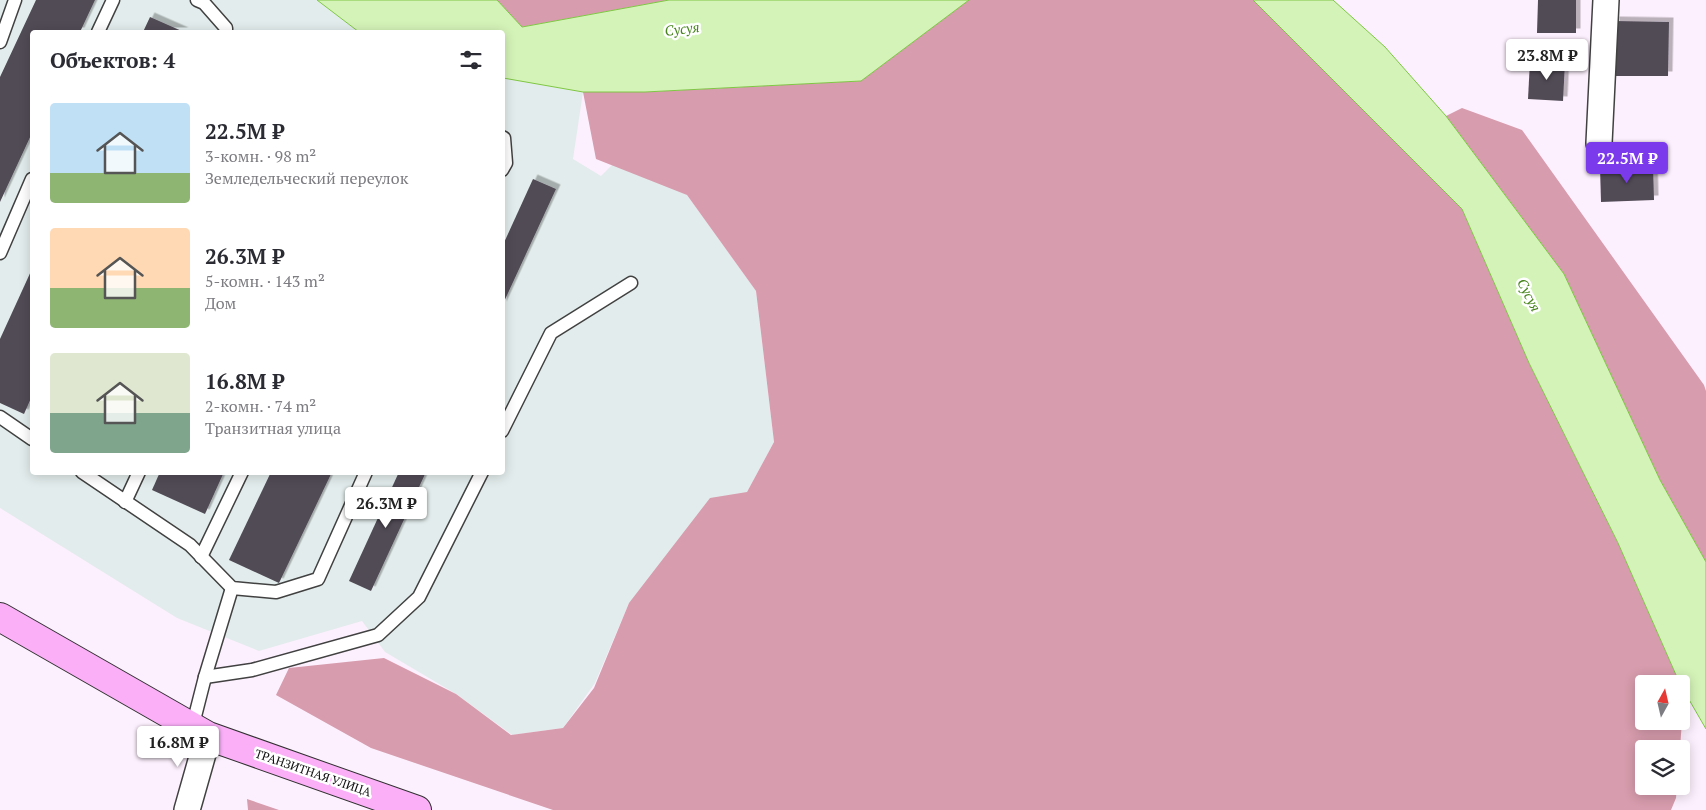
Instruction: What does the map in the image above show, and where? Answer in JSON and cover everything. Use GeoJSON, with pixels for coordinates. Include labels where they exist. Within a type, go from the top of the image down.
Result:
{"type":"FeatureCollection","features":[{"type":"Feature","properties":{"kind":"main road","name":"ТРАНЗИТНАЯ УЛИЦА"},"geometry":{"type":"LineString","coordinates":[[0,617],[200,732],[417,810]]}},
{"type":"Feature","properties":{"kind":"street"},"geometry":{"type":"LineString","coordinates":[[1599,143],[1606,0]]}},
{"type":"Feature","properties":{"kind":"street"},"geometry":{"type":"LineString","coordinates":[[187,810],[200,732]]}},
{"type":"Feature","properties":{"kind":"lane"},"geometry":{"type":"LineString","coordinates":[[0,42],[15,0]]}},
{"type":"Feature","properties":{"kind":"lane"},"geometry":{"type":"LineString","coordinates":[[99,30],[113,0]]}},
{"type":"Feature","properties":{"kind":"lane"},"geometry":{"type":"LineString","coordinates":[[197,0],[204,3],[226,30]]}},
{"type":"Feature","properties":{"kind":"lane"},"geometry":{"type":"LineString","coordinates":[[505,150],[505,164]]}},
{"type":"Feature","properties":{"kind":"lane"},"geometry":{"type":"LineString","coordinates":[[0,253],[30,184]]}},
{"type":"Feature","properties":{"kind":"lane"},"geometry":{"type":"LineString","coordinates":[[505,425],[552,333],[631,283]]}},
{"type":"Feature","properties":{"kind":"lane"},"geometry":{"type":"LineString","coordinates":[[0,417],[30,438]]}},
{"type":"Feature","properties":{"kind":"lane"},"geometry":{"type":"LineString","coordinates":[[86,475],[190,546],[232,588],[276,592],[318,579],[365,475]]}},
{"type":"Feature","properties":{"kind":"lane"},"geometry":{"type":"LineString","coordinates":[[125,502],[138,475]]}},
{"type":"Feature","properties":{"kind":"lane"},"geometry":{"type":"LineString","coordinates":[[201,557],[241,475]]}},
{"type":"Feature","properties":{"kind":"lane"},"geometry":{"type":"LineString","coordinates":[[205,677],[252,670],[378,635],[419,597],[480,475]]}},
{"type":"Feature","properties":{"kind":"lane"},"geometry":{"type":"LineString","coordinates":[[200,732],[205,677],[232,588]]}},
{"type":"Feature","properties":{"kind":"shaded area"},"geometry":{"type":"Polygon","coordinates":[[[0,0],[317,0],[356,30],[30,30],[30,475],[505,475],[505,78],[583,92],[573,159],[601,176],[621,156],[687,195],[756,291],[774,442],[747,492],[629,603],[595,683],[563,728],[512,735],[456,694],[385,652],[362,621],[259,651],[177,618],[0,508],[0,0]]]}},
{"type":"Feature","properties":{"kind":"shaded area"},"geometry":{"type":"Polygon","coordinates":[[[497,0],[669,0],[522,27],[497,0]]]}},
{"type":"Feature","properties":{"kind":"shaded area"},"geometry":{"type":"Polygon","coordinates":[[[969,0],[1253,0],[1462,209],[1529,363],[1618,543],[1676,675],[1635,675],[1635,730],[1681,730],[1681,740],[1635,740],[1635,795],[1676,795],[1671,810],[553,810],[371,748],[276,695],[289,668],[384,658],[456,694],[511,735],[563,728],[594,688],[629,603],[710,498],[747,492],[774,442],[756,291],[687,195],[596,159],[583,92],[645,92],[861,81],[969,0]]]}},
{"type":"Feature","properties":{"kind":"shaded area"},"geometry":{"type":"Polygon","coordinates":[[[1462,108],[1522,130],[1704,385],[1706,391],[1706,562],[1660,480],[1564,274],[1446,116],[1462,108]]]}},
{"type":"Feature","properties":{"kind":"shaded area"},"geometry":{"type":"Polygon","coordinates":[[[247,799],[279,810],[248,810],[247,799]]]}},
{"type":"Feature","properties":{"kind":"water","name":"Сусуя"},"geometry":{"type":"Polygon","coordinates":[[[317,0],[497,0],[522,27],[669,0],[969,0],[861,81],[645,92],[583,92],[505,78],[505,30],[356,30],[317,0]]]}},
{"type":"Feature","properties":{"kind":"water","name":"Сусуя"},"geometry":{"type":"Polygon","coordinates":[[[1253,0],[1333,0],[1385,47],[1446,116],[1564,274],[1660,480],[1706,562],[1706,729],[1690,701],[1690,675],[1676,675],[1618,543],[1529,363],[1462,209],[1253,0]]]}},
{"type":"Feature","properties":{"kind":"building"},"geometry":{"type":"Polygon","coordinates":[[[36,0],[95,0],[81,30],[30,30],[30,137],[0,202],[0,77],[36,0]]]}},
{"type":"Feature","properties":{"kind":"building"},"geometry":{"type":"Polygon","coordinates":[[[1538,0],[1576,0],[1576,33],[1537,33],[1538,0]]]}},
{"type":"Feature","properties":{"kind":"building"},"geometry":{"type":"Polygon","coordinates":[[[150,17],[179,30],[144,30],[150,17]]]}},
{"type":"Feature","properties":{"kind":"building"},"geometry":{"type":"Polygon","coordinates":[[[1615,21],[1669,22],[1668,76],[1615,76],[1615,21]]]}},
{"type":"Feature","properties":{"kind":"building"},"geometry":{"type":"Polygon","coordinates":[[[1530,61],[1565,62],[1563,101],[1528,99],[1530,61]]]}},
{"type":"Feature","properties":{"kind":"building"},"geometry":{"type":"Polygon","coordinates":[[[1653,165],[1654,200],[1601,202],[1600,167],[1653,165]]]}},
{"type":"Feature","properties":{"kind":"building"},"geometry":{"type":"Polygon","coordinates":[[[533,179],[556,189],[505,300],[505,240],[533,179]]]}},
{"type":"Feature","properties":{"kind":"building"},"geometry":{"type":"Polygon","coordinates":[[[30,273],[30,400],[24,414],[0,403],[0,339],[30,273]]]}},
{"type":"Feature","properties":{"kind":"building"},"geometry":{"type":"Polygon","coordinates":[[[159,475],[223,475],[205,514],[152,490],[159,475]]]}},
{"type":"Feature","properties":{"kind":"building"},"geometry":{"type":"Polygon","coordinates":[[[270,475],[331,475],[279,583],[229,560],[270,475]]]}},
{"type":"Feature","properties":{"kind":"building"},"geometry":{"type":"Polygon","coordinates":[[[398,475],[425,475],[371,591],[349,581],[398,475]]]}}]}
